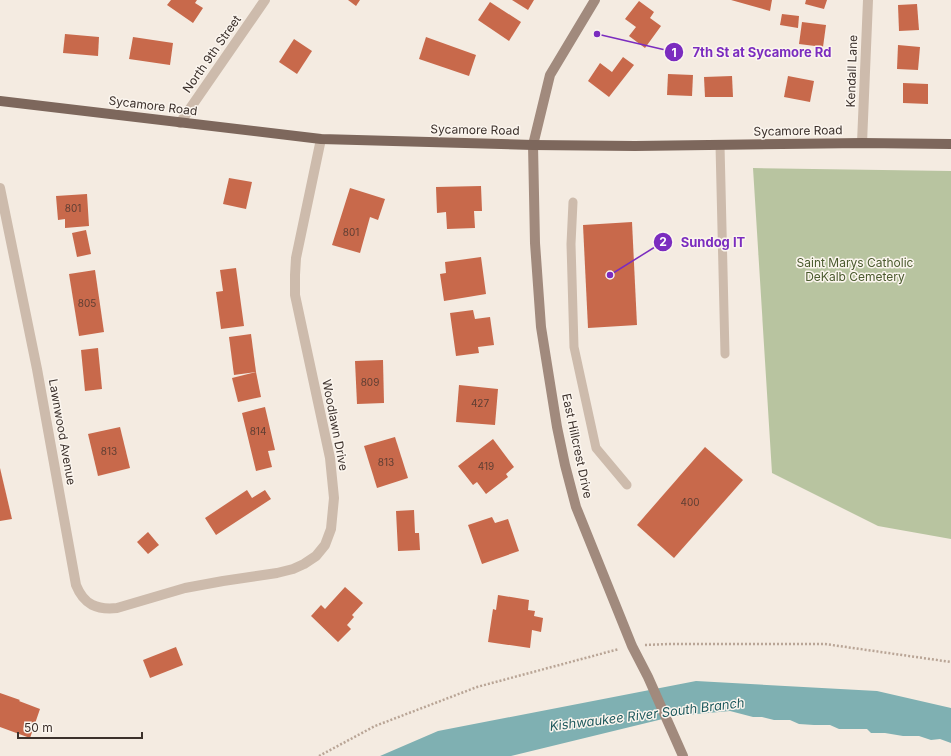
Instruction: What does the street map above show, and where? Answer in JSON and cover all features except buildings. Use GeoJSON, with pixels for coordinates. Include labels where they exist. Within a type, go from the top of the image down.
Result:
{"type":"FeatureCollection","features":[{"type":"Feature","properties":{"kind":"main road","name":"Sycamore Road"},"geometry":{"type":"LineString","coordinates":[[0,101],[321,139],[533,145],[635,146],[862,143],[951,144]]}},
{"type":"Feature","properties":{"kind":"street","name":"North 9th Street"},"geometry":{"type":"LineString","coordinates":[[180,123],[265,0]]}},
{"type":"Feature","properties":{"kind":"street","name":"East Hillcrest Drive"},"geometry":{"type":"LineString","coordinates":[[595,0],[550,75],[533,145],[535,243],[541,327],[557,427],[576,507],[632,646],[648,677],[681,752]]}},
{"type":"Feature","properties":{"kind":"street","name":"Kendall Lane"},"geometry":{"type":"LineString","coordinates":[[862,143],[868,0]]}},
{"type":"Feature","properties":{"kind":"street","name":"Woodlawn Drive"},"geometry":{"type":"LineString","coordinates":[[162,595],[185,588],[293,569],[316,556],[325,545],[331,528],[334,498],[330,458],[295,295],[296,258],[321,139]]}},
{"type":"Feature","properties":{"kind":"street","name":"Lawnwood Avenue"},"geometry":{"type":"LineString","coordinates":[[0,188],[37,369],[76,585],[84,599],[98,608],[117,608],[162,595]]}},
{"type":"Feature","properties":{"kind":"lane"},"geometry":{"type":"LineString","coordinates":[[720,145],[725,354]]}},
{"type":"Feature","properties":{"kind":"lane"},"geometry":{"type":"LineString","coordinates":[[573,202],[571,244],[574,347],[596,448],[627,485]]}},
{"type":"Feature","properties":{"kind":"green space","name":"Saint Marys Catholic DeKalb Cemetery"},"geometry":{"type":"Polygon","coordinates":[[[753,168],[951,171],[951,539],[878,526],[772,473],[753,168]]]}},
{"type":"Feature","properties":{"kind":"water","name":"Kishwaukee River South Branch"},"geometry":{"type":"Polygon","coordinates":[[[696,681],[877,691],[951,708],[951,743],[940,739],[931,740],[919,736],[871,733],[867,729],[839,729],[830,725],[799,724],[790,720],[774,720],[762,717],[753,717],[730,711],[675,716],[511,756],[380,756],[438,731],[696,681]]]}},
{"type":"Feature","properties":{"kind":"place","name":"7th St at Sycamore Rd"},"geometry":{"type":"Point","coordinates":[597,34]}},
{"type":"Feature","properties":{"kind":"place","name":"Sundog IT"},"geometry":{"type":"Point","coordinates":[610,275]}}]}
